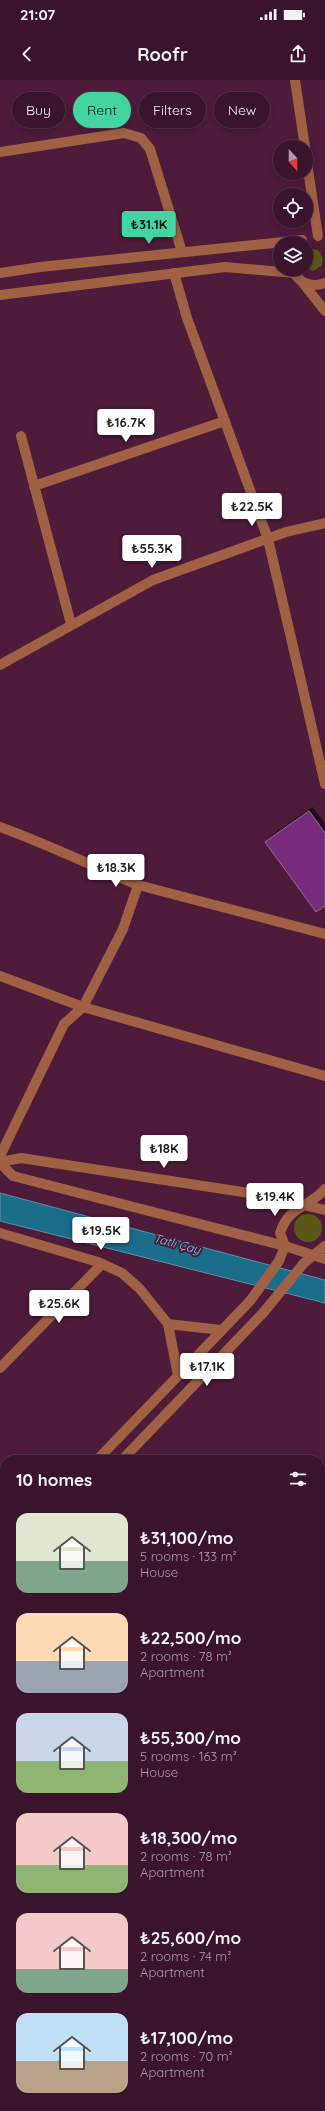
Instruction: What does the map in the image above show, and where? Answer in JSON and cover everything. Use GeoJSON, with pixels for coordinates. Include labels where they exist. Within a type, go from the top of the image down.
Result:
{"type":"FeatureCollection","features":[{"type":"Feature","properties":{"kind":"street"},"geometry":{"type":"LineString","coordinates":[[295,80],[304,140]]}},
{"type":"Feature","properties":{"kind":"street"},"geometry":{"type":"LineString","coordinates":[[0,152],[124,133],[141,138],[150,149],[182,252]]}},
{"type":"Feature","properties":{"kind":"street"},"geometry":{"type":"LineString","coordinates":[[311,180],[322,237]]}},
{"type":"Feature","properties":{"kind":"street"},"geometry":{"type":"LineString","coordinates":[[0,273],[40,267],[182,252],[273,244]]}},
{"type":"Feature","properties":{"kind":"street"},"geometry":{"type":"LineString","coordinates":[[0,295],[225,266],[273,270]]}},
{"type":"Feature","properties":{"kind":"street"},"geometry":{"type":"LineString","coordinates":[[174,273],[186,318],[268,539],[325,784]]}},
{"type":"Feature","properties":{"kind":"street"},"geometry":{"type":"LineString","coordinates":[[297,276],[325,311]]}},
{"type":"Feature","properties":{"kind":"street"},"geometry":{"type":"LineString","coordinates":[[303,283],[311,285],[325,283]]}},
{"type":"Feature","properties":{"kind":"street"},"geometry":{"type":"LineString","coordinates":[[34,486],[225,421]]}},
{"type":"Feature","properties":{"kind":"street"},"geometry":{"type":"LineString","coordinates":[[22,436],[71,624]]}},
{"type":"Feature","properties":{"kind":"street"},"geometry":{"type":"LineString","coordinates":[[0,665],[71,624],[153,580],[268,539],[325,523]]}},
{"type":"Feature","properties":{"kind":"street"},"geometry":{"type":"LineString","coordinates":[[0,827],[28,837],[138,885],[325,934]]}},
{"type":"Feature","properties":{"kind":"street"},"geometry":{"type":"LineString","coordinates":[[0,1156],[64,1024],[83,1007],[123,929],[138,885]]}},
{"type":"Feature","properties":{"kind":"street"},"geometry":{"type":"LineString","coordinates":[[0,976],[83,1007],[325,1076]]}},
{"type":"Feature","properties":{"kind":"street"},"geometry":{"type":"LineString","coordinates":[[0,1162],[21,1158],[256,1194],[307,1204],[325,1210]]}},
{"type":"Feature","properties":{"kind":"street"},"geometry":{"type":"LineString","coordinates":[[0,1162],[13,1176],[285,1246],[313,1256],[325,1258]]}},
{"type":"Feature","properties":{"kind":"street"},"geometry":{"type":"LineString","coordinates":[[102,1455],[222,1330],[256,1292],[285,1246],[280,1233],[289,1215],[307,1204],[325,1189]]}},
{"type":"Feature","properties":{"kind":"street"},"geometry":{"type":"LineString","coordinates":[[0,1233],[102,1264],[122,1273],[134,1284],[168,1324],[178,1375]]}},
{"type":"Feature","properties":{"kind":"street"},"geometry":{"type":"LineString","coordinates":[[127,1455],[274,1299],[304,1263],[325,1246]]}},
{"type":"Feature","properties":{"kind":"street"},"geometry":{"type":"LineString","coordinates":[[0,1368],[102,1264]]}},
{"type":"Feature","properties":{"kind":"street"},"geometry":{"type":"LineString","coordinates":[[168,1324],[222,1330]]}},
{"type":"Feature","properties":{"kind":"shaded area"},"geometry":{"type":"Polygon","coordinates":[[[313,249],[318,250],[323,258],[322,265],[314,271],[313,249]]]}},
{"type":"Feature","properties":{"kind":"shaded area"},"geometry":{"type":"Polygon","coordinates":[[[308,1214],[318,1218],[322,1228],[318,1238],[308,1242],[298,1238],[294,1228],[298,1218],[308,1214]]]}},
{"type":"Feature","properties":{"kind":"water","name":"Tatlı Çay"},"geometry":{"type":"Polygon","coordinates":[[[0,1193],[325,1280],[325,1303],[0,1221],[0,1193]]]}},
{"type":"Feature","properties":{"kind":"building"},"geometry":{"type":"Polygon","coordinates":[[[309,811],[325,833],[325,906],[316,912],[265,842],[309,811]]]}}]}
